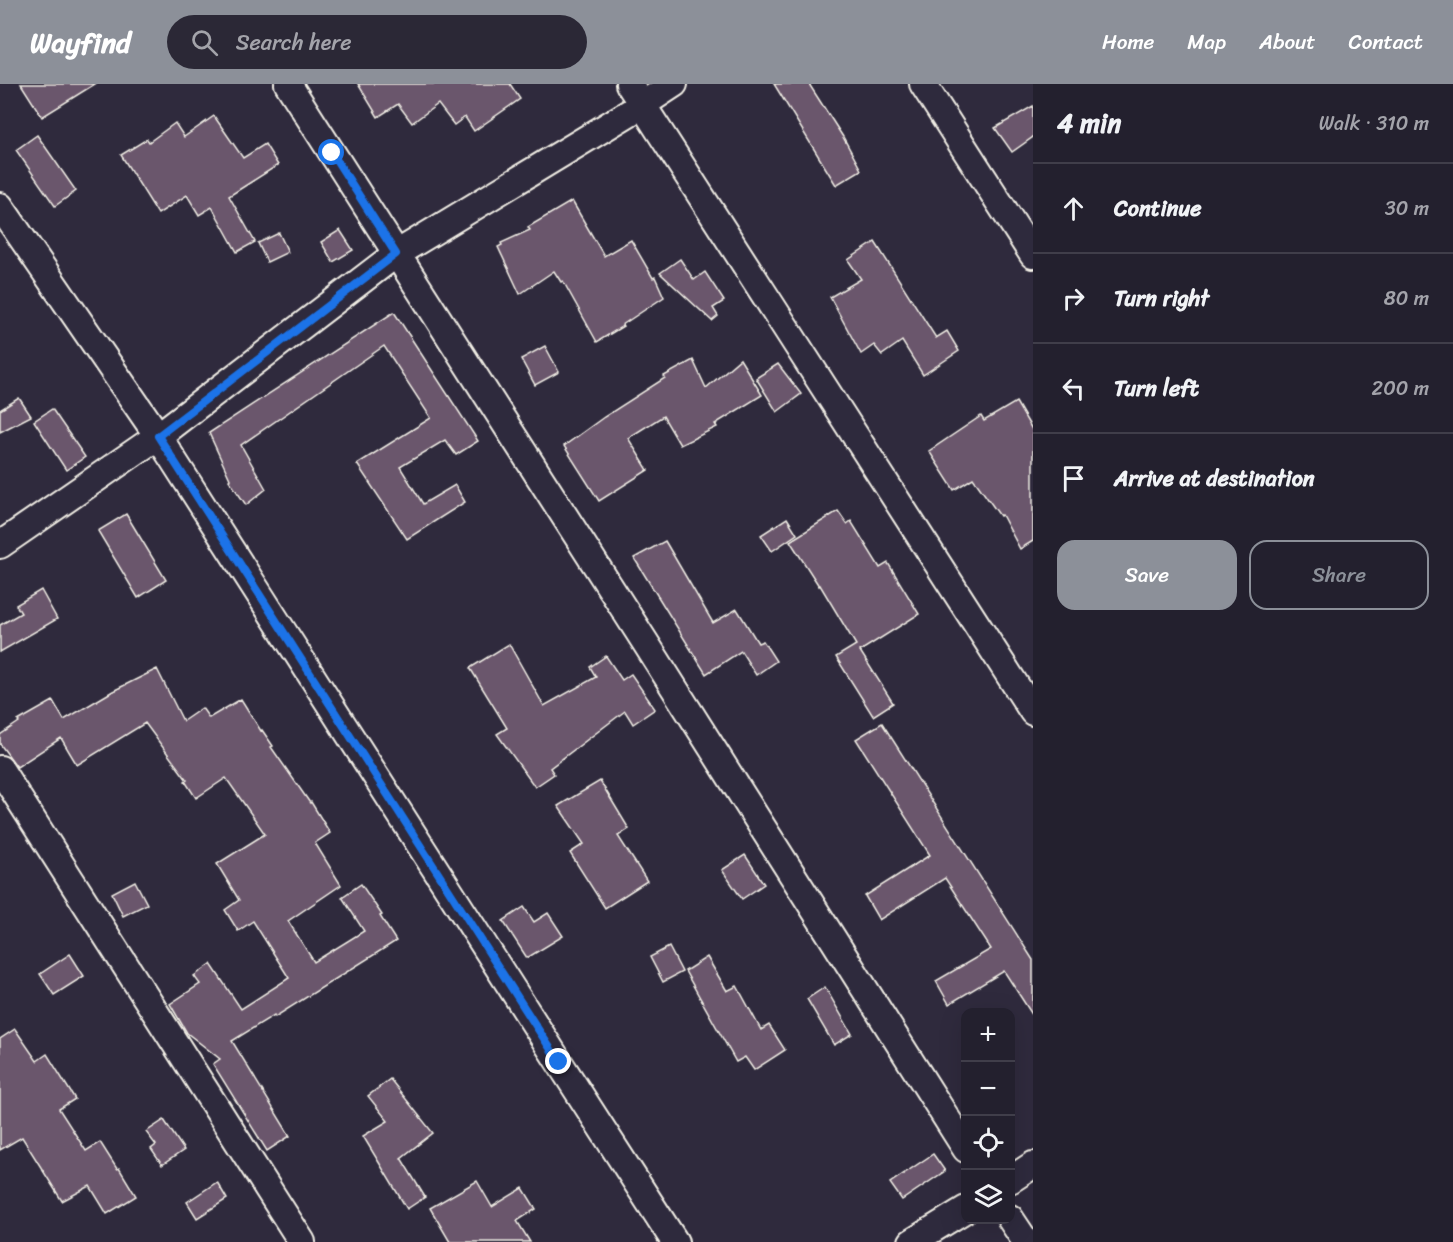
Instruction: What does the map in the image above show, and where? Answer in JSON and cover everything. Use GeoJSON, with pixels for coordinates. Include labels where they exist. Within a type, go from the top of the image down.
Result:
{"type":"FeatureCollection","features":[{"type":"Feature","properties":{"kind":"street"},"geometry":{"type":"LineString","coordinates":[[288,84],[961,1141]]}},
{"type":"Feature","properties":{"kind":"street"},"geometry":{"type":"LineString","coordinates":[[629,84],[1033,712]]}},
{"type":"Feature","properties":{"kind":"street"},"geometry":{"type":"LineString","coordinates":[[0,545],[158,436],[396,254],[674,84]]}},
{"type":"Feature","properties":{"kind":"street"},"geometry":{"type":"LineString","coordinates":[[923,84],[1033,255]]}},
{"type":"Feature","properties":{"kind":"street"},"geometry":{"type":"LineString","coordinates":[[0,207],[158,436],[675,1242]]}},
{"type":"Feature","properties":{"kind":"street"},"geometry":{"type":"LineString","coordinates":[[0,770],[302,1242]]}},
{"type":"Feature","properties":{"kind":"street"},"geometry":{"type":"LineString","coordinates":[[1015,1177],[1033,1165]]}},
{"type":"Feature","properties":{"kind":"street"},"geometry":{"type":"LineString","coordinates":[[912,1242],[961,1212]]}},
{"type":"Feature","properties":{"kind":"street"},"geometry":{"type":"LineString","coordinates":[[1015,1224],[1026,1242]]}},
{"type":"Feature","properties":{"kind":"building"},"geometry":{"type":"Polygon","coordinates":[[[21,84],[95,84],[42,117],[21,84]]]}},
{"type":"Feature","properties":{"kind":"building"},"geometry":{"type":"Polygon","coordinates":[[[358,84],[510,84],[520,99],[474,131],[465,117],[454,125],[438,104],[412,123],[398,104],[378,117],[358,84]]]}},
{"type":"Feature","properties":{"kind":"building"},"geometry":{"type":"Polygon","coordinates":[[[774,84],[809,84],[861,170],[836,185],[774,84]]]}},
{"type":"Feature","properties":{"kind":"building"},"geometry":{"type":"Polygon","coordinates":[[[1033,106],[1033,137],[1012,152],[995,128],[1033,106]]]}},
{"type":"Feature","properties":{"kind":"building"},"geometry":{"type":"Polygon","coordinates":[[[214,116],[243,158],[265,144],[278,165],[229,196],[255,242],[237,252],[212,207],[199,215],[187,195],[158,214],[121,155],[147,139],[149,142],[175,123],[184,137],[214,116]]]}},
{"type":"Feature","properties":{"kind":"building"},"geometry":{"type":"Polygon","coordinates":[[[37,135],[76,191],[55,206],[16,150],[37,135]]]}},
{"type":"Feature","properties":{"kind":"building"},"geometry":{"type":"Polygon","coordinates":[[[572,201],[604,256],[631,240],[653,278],[655,277],[664,297],[597,342],[563,281],[561,282],[554,271],[520,294],[498,247],[502,245],[501,243],[530,230],[528,227],[572,201]]]}},
{"type":"Feature","properties":{"kind":"building"},"geometry":{"type":"Polygon","coordinates":[[[340,230],[353,250],[333,262],[321,242],[340,230]]]}},
{"type":"Feature","properties":{"kind":"building"},"geometry":{"type":"Polygon","coordinates":[[[279,233],[288,252],[267,262],[258,243],[279,233]]]}},
{"type":"Feature","properties":{"kind":"building"},"geometry":{"type":"Polygon","coordinates":[[[875,242],[936,338],[947,331],[959,351],[923,375],[902,341],[882,355],[874,345],[861,354],[830,297],[861,279],[848,260],[875,242]]]}},
{"type":"Feature","properties":{"kind":"building"},"geometry":{"type":"Polygon","coordinates":[[[680,259],[694,280],[705,272],[724,301],[713,308],[718,316],[712,321],[660,273],[680,259]]]}},
{"type":"Feature","properties":{"kind":"building"},"geometry":{"type":"Polygon","coordinates":[[[394,312],[478,441],[456,455],[445,440],[400,467],[423,504],[455,485],[465,502],[407,539],[357,464],[431,418],[384,346],[241,445],[266,489],[246,505],[229,480],[209,433],[394,312]]]}},
{"type":"Feature","properties":{"kind":"building"},"geometry":{"type":"Polygon","coordinates":[[[545,346],[559,372],[535,385],[521,359],[545,346]]]}},
{"type":"Feature","properties":{"kind":"building"},"geometry":{"type":"Polygon","coordinates":[[[740,359],[762,395],[715,424],[717,427],[680,445],[663,416],[628,438],[648,470],[599,501],[564,446],[665,378],[664,376],[693,360],[706,388],[740,359]]]}},
{"type":"Feature","properties":{"kind":"building"},"geometry":{"type":"Polygon","coordinates":[[[778,364],[801,394],[777,412],[756,378],[778,364]]]}},
{"type":"Feature","properties":{"kind":"building"},"geometry":{"type":"Polygon","coordinates":[[[19,398],[31,416],[0,432],[0,410],[19,398]]]}},
{"type":"Feature","properties":{"kind":"building"},"geometry":{"type":"Polygon","coordinates":[[[1016,402],[1033,431],[1033,541],[1020,549],[1002,515],[1000,516],[973,478],[954,490],[929,451],[981,416],[984,421],[1016,402]]]}},
{"type":"Feature","properties":{"kind":"building"},"geometry":{"type":"Polygon","coordinates":[[[52,409],[85,457],[66,470],[34,421],[52,409]]]}},
{"type":"Feature","properties":{"kind":"building"},"geometry":{"type":"Polygon","coordinates":[[[838,511],[847,524],[851,521],[880,568],[888,563],[919,614],[860,651],[893,703],[873,716],[836,657],[856,645],[790,541],[838,511]]]}},
{"type":"Feature","properties":{"kind":"building"},"geometry":{"type":"Polygon","coordinates":[[[126,514],[166,580],[138,598],[98,531],[126,514]]]}},
{"type":"Feature","properties":{"kind":"building"},"geometry":{"type":"Polygon","coordinates":[[[787,518],[797,534],[772,551],[761,535],[787,518]]]}},
{"type":"Feature","properties":{"kind":"building"},"geometry":{"type":"Polygon","coordinates":[[[665,541],[713,623],[737,609],[758,643],[763,641],[776,661],[756,675],[741,651],[706,674],[634,558],[665,541]]]}},
{"type":"Feature","properties":{"kind":"building"},"geometry":{"type":"Polygon","coordinates":[[[41,590],[57,619],[0,652],[0,625],[21,613],[16,605],[41,590]]]}},
{"type":"Feature","properties":{"kind":"building"},"geometry":{"type":"Polygon","coordinates":[[[509,644],[544,706],[596,677],[590,667],[606,656],[622,680],[631,674],[655,709],[633,724],[625,711],[550,768],[554,774],[535,787],[497,734],[507,728],[470,668],[509,644]]]}},
{"type":"Feature","properties":{"kind":"building"},"geometry":{"type":"Polygon","coordinates":[[[157,669],[183,721],[202,708],[209,718],[241,699],[330,833],[315,843],[341,885],[288,921],[314,962],[364,931],[342,897],[361,884],[396,941],[275,1017],[274,1015],[232,1041],[290,1136],[267,1151],[213,1064],[220,1059],[187,1033],[170,1004],[200,984],[194,976],[211,964],[241,1009],[289,978],[253,921],[238,931],[225,910],[239,900],[217,864],[265,834],[226,778],[196,798],[185,781],[187,780],[145,723],[77,765],[61,738],[17,767],[0,744],[0,735],[18,721],[53,701],[64,720],[113,691],[157,669]]]}},
{"type":"Feature","properties":{"kind":"building"},"geometry":{"type":"Polygon","coordinates":[[[882,723],[1033,960],[1033,1016],[1004,971],[949,1004],[936,981],[991,949],[945,878],[879,920],[865,896],[930,855],[856,739],[882,723]]]}},
{"type":"Feature","properties":{"kind":"building"},"geometry":{"type":"Polygon","coordinates":[[[600,781],[629,829],[618,836],[647,881],[605,908],[570,853],[584,844],[558,806],[600,781]]]}},
{"type":"Feature","properties":{"kind":"building"},"geometry":{"type":"Polygon","coordinates":[[[745,855],[764,884],[742,899],[722,870],[745,855]]]}},
{"type":"Feature","properties":{"kind":"building"},"geometry":{"type":"Polygon","coordinates":[[[135,881],[147,904],[123,916],[112,893],[135,881]]]}},
{"type":"Feature","properties":{"kind":"building"},"geometry":{"type":"Polygon","coordinates":[[[524,907],[534,922],[548,913],[563,936],[527,958],[503,921],[524,907]]]}},
{"type":"Feature","properties":{"kind":"building"},"geometry":{"type":"Polygon","coordinates":[[[669,947],[682,972],[663,982],[650,957],[669,947]]]}},
{"type":"Feature","properties":{"kind":"building"},"geometry":{"type":"Polygon","coordinates":[[[70,954],[84,976],[54,995],[40,974],[70,954]]]}},
{"type":"Feature","properties":{"kind":"building"},"geometry":{"type":"Polygon","coordinates":[[[707,957],[727,991],[737,986],[761,1030],[769,1025],[785,1050],[754,1070],[745,1057],[736,1062],[685,971],[707,957]]]}},
{"type":"Feature","properties":{"kind":"building"},"geometry":{"type":"Polygon","coordinates":[[[825,987],[852,1034],[834,1045],[807,999],[825,987]]]}},
{"type":"Feature","properties":{"kind":"building"},"geometry":{"type":"Polygon","coordinates":[[[15,1029],[37,1061],[47,1054],[75,1099],[59,1109],[86,1151],[100,1142],[136,1196],[107,1214],[90,1186],[62,1201],[22,1137],[0,1150],[0,1039],[15,1029]]]}},
{"type":"Feature","properties":{"kind":"building"},"geometry":{"type":"Polygon","coordinates":[[[390,1079],[433,1133],[401,1158],[425,1197],[407,1209],[363,1136],[388,1121],[368,1096],[390,1079]]]}},
{"type":"Feature","properties":{"kind":"building"},"geometry":{"type":"Polygon","coordinates":[[[164,1120],[184,1150],[162,1165],[151,1149],[156,1145],[146,1132],[164,1120]]]}},
{"type":"Feature","properties":{"kind":"building"},"geometry":{"type":"Polygon","coordinates":[[[933,1154],[945,1171],[902,1200],[890,1183],[933,1154]]]}},
{"type":"Feature","properties":{"kind":"building"},"geometry":{"type":"Polygon","coordinates":[[[477,1181],[492,1207],[523,1188],[536,1209],[517,1221],[530,1242],[450,1242],[430,1208],[477,1181]]]}},
{"type":"Feature","properties":{"kind":"building"},"geometry":{"type":"Polygon","coordinates":[[[217,1182],[227,1199],[197,1218],[187,1202],[217,1182]]]}},
{"type":"Feature","properties":{"kind":"route"},"geometry":{"type":"LineString","coordinates":[[332,153],[396,254],[158,436],[559,1062]]}}]}
